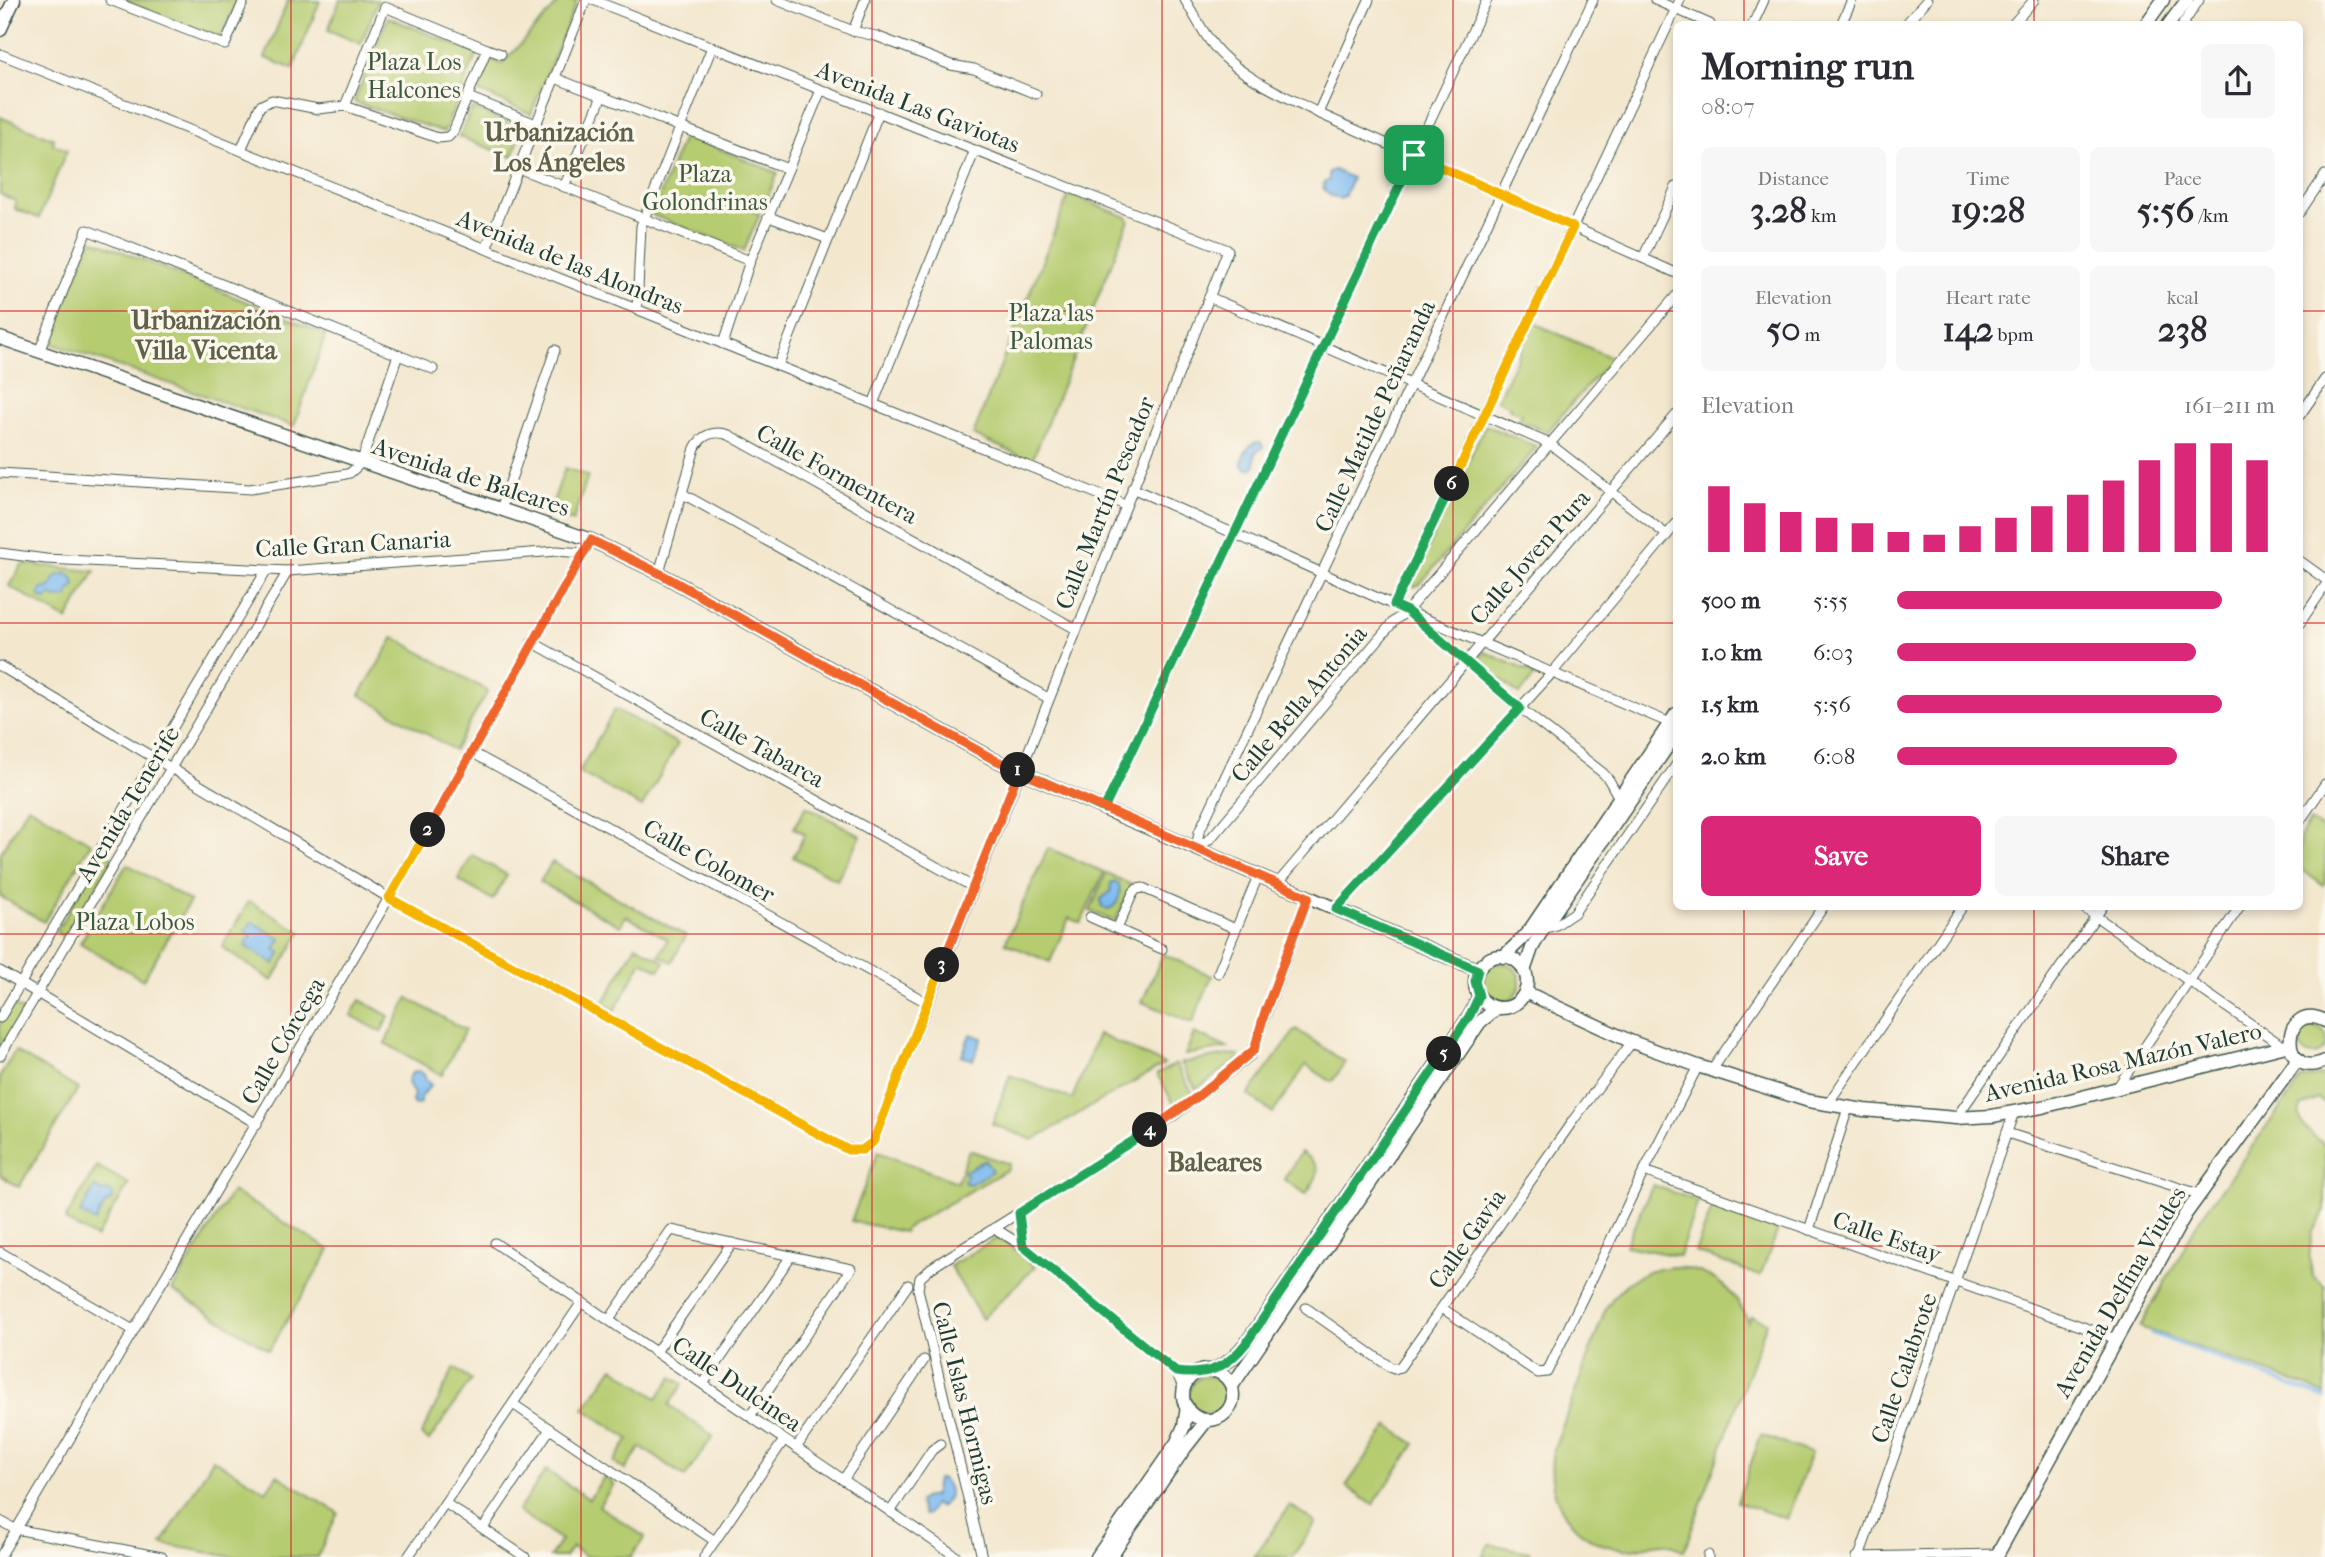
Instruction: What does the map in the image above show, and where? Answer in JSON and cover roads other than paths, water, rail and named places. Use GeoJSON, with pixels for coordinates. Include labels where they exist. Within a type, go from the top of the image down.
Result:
{"type":"FeatureCollection","features":[{"type":"Feature","properties":{"kind":"main road"},"geometry":{"type":"LineString","coordinates":[[0,30],[14,0]]}},
{"type":"Feature","properties":{"kind":"main road"},"geometry":{"type":"LineString","coordinates":[[2148,21],[2163,0]]}},
{"type":"Feature","properties":{"kind":"main road"},"geometry":{"type":"LineString","coordinates":[[2171,21],[2186,0]]}},
{"type":"Feature","properties":{"kind":"main road","name":"Avenida de Baleares"},"geometry":{"type":"LineString","coordinates":[[0,338],[591,540],[659,573],[993,759],[1478,970]]}},
{"type":"Feature","properties":{"kind":"main road"},"geometry":{"type":"LineString","coordinates":[[1497,1008],[1484,1002],[1479,996],[1475,981],[1478,970],[1488,960],[1503,957],[1526,934],[1619,798],[1673,725]]}},
{"type":"Feature","properties":{"kind":"main road"},"geometry":{"type":"LineString","coordinates":[[1524,971],[1532,947],[1542,929],[1673,726]]}},
{"type":"Feature","properties":{"kind":"main road"},"geometry":{"type":"LineString","coordinates":[[1110,1557],[1207,1420],[1223,1415],[1228,1410],[1232,1402],[1232,1386],[1480,1022],[1497,1008],[1517,1003],[1525,992],[1524,971],[1517,963],[1503,957]]}},
{"type":"Feature","properties":{"kind":"main road","name":"Avenida Rosa Mazón Valero"},"geometry":{"type":"LineString","coordinates":[[1525,992],[1632,1042],[1698,1066],[1827,1105],[1956,1118],[2014,1112],[2287,1046]]}},
{"type":"Feature","properties":{"kind":"main road"},"geometry":{"type":"LineString","coordinates":[[1213,1371],[1233,1358],[1247,1342],[1470,1015],[1479,996]]}},
{"type":"Feature","properties":{"kind":"main road"},"geometry":{"type":"LineString","coordinates":[[2325,1021],[2312,1017],[2297,1023],[2292,1029],[2287,1046],[2298,1059],[2313,1065],[2325,1061]]}},
{"type":"Feature","properties":{"kind":"main road","name":"Avenida Delfina Viudes"},"geometry":{"type":"LineString","coordinates":[[1996,1556],[2185,1215],[2298,1059]]}},
{"type":"Feature","properties":{"kind":"main road"},"geometry":{"type":"LineString","coordinates":[[1097,1557],[1177,1442],[1184,1426],[1187,1407],[1184,1389],[1187,1382],[1195,1374],[1206,1370],[1221,1374],[1232,1386]]}},
{"type":"Feature","properties":{"kind":"main road"},"geometry":{"type":"LineString","coordinates":[[1187,1407],[1195,1416],[1207,1420]]}},
{"type":"Feature","properties":{"kind":"street"},"geometry":{"type":"LineString","coordinates":[[110,0],[225,45],[244,0]]}},
{"type":"Feature","properties":{"kind":"street"},"geometry":{"type":"LineString","coordinates":[[486,249],[586,0]]}},
{"type":"Feature","properties":{"kind":"street","name":"Avenida Las Gaviotas"},"geometry":{"type":"LineString","coordinates":[[593,0],[1227,250]]}},
{"type":"Feature","properties":{"kind":"street"},"geometry":{"type":"LineString","coordinates":[[777,0],[853,31],[876,36],[951,65],[974,69],[1036,94]]}},
{"type":"Feature","properties":{"kind":"street"},"geometry":{"type":"LineString","coordinates":[[853,31],[865,0]]}},
{"type":"Feature","properties":{"kind":"street"},"geometry":{"type":"LineString","coordinates":[[1185,0],[1208,37],[1228,60],[1318,113],[1673,272]]}},
{"type":"Feature","properties":{"kind":"street"},"geometry":{"type":"LineString","coordinates":[[1318,113],[1369,0]]}},
{"type":"Feature","properties":{"kind":"street"},"geometry":{"type":"LineString","coordinates":[[1104,809],[1487,0]]}},
{"type":"Feature","properties":{"kind":"street","name":"Calle Matilde Peñaranda"},"geometry":{"type":"LineString","coordinates":[[1196,849],[1199,832],[1593,0]]}},
{"type":"Feature","properties":{"kind":"street"},"geometry":{"type":"LineString","coordinates":[[1655,0],[1677,4],[1705,21]]}},
{"type":"Feature","properties":{"kind":"street"},"geometry":{"type":"LineString","coordinates":[[1754,21],[1764,0]]}},
{"type":"Feature","properties":{"kind":"street"},"geometry":{"type":"LineString","coordinates":[[1842,21],[1852,0]]}},
{"type":"Feature","properties":{"kind":"street"},"geometry":{"type":"LineString","coordinates":[[1909,21],[1927,0]]}},
{"type":"Feature","properties":{"kind":"street"},"geometry":{"type":"LineString","coordinates":[[2016,21],[2034,0]]}},
{"type":"Feature","properties":{"kind":"street"},"geometry":{"type":"LineString","coordinates":[[2185,21],[2199,0]]}},
{"type":"Feature","properties":{"kind":"street"},"geometry":{"type":"LineString","coordinates":[[345,106],[385,3],[501,54]]}},
{"type":"Feature","properties":{"kind":"street"},"geometry":{"type":"LineString","coordinates":[[1394,605],[1677,4]]}},
{"type":"Feature","properties":{"kind":"street"},"geometry":{"type":"LineString","coordinates":[[637,309],[641,226],[712,47]]}},
{"type":"Feature","properties":{"kind":"street"},"geometry":{"type":"LineString","coordinates":[[241,150],[260,106],[272,100],[318,109],[345,106],[442,139],[451,135],[487,49]]}},
{"type":"Feature","properties":{"kind":"street","name":"Avenida de las Alondras"},"geometry":{"type":"LineString","coordinates":[[0,54],[1125,505]]}},
{"type":"Feature","properties":{"kind":"street"},"geometry":{"type":"LineString","coordinates":[[555,78],[788,169]]}},
{"type":"Feature","properties":{"kind":"street"},"geometry":{"type":"LineString","coordinates":[[723,344],[750,261],[821,90]]}},
{"type":"Feature","properties":{"kind":"street"},"geometry":{"type":"LineString","coordinates":[[564,187],[602,96]]}},
{"type":"Feature","properties":{"kind":"street"},"geometry":{"type":"LineString","coordinates":[[468,97],[536,124]]}},
{"type":"Feature","properties":{"kind":"street"},"geometry":{"type":"LineString","coordinates":[[778,366],[879,112]]}},
{"type":"Feature","properties":{"kind":"street"},"geometry":{"type":"LineString","coordinates":[[873,404],[975,150]]}},
{"type":"Feature","properties":{"kind":"street"},"geometry":{"type":"LineString","coordinates":[[518,168],[750,261]]}},
{"type":"Feature","properties":{"kind":"street"},"geometry":{"type":"LineString","coordinates":[[2303,208],[2325,175]]}},
{"type":"Feature","properties":{"kind":"street"},"geometry":{"type":"LineString","coordinates":[[1643,258],[1673,193]]}},
{"type":"Feature","properties":{"kind":"street"},"geometry":{"type":"LineString","coordinates":[[769,216],[828,239]]}},
{"type":"Feature","properties":{"kind":"street"},"geometry":{"type":"LineString","coordinates":[[39,352],[87,230],[433,369]]}},
{"type":"Feature","properties":{"kind":"street","name":"Calle Martín Pescador"},"geometry":{"type":"LineString","coordinates":[[0,666],[389,898],[848,1150],[862,1150],[873,1142],[1227,250]]}},
{"type":"Feature","properties":{"kind":"street"},"geometry":{"type":"LineString","coordinates":[[1209,297],[1550,444],[1667,535]]}},
{"type":"Feature","properties":{"kind":"street","name":"Calle Bella Antonia"},"geometry":{"type":"LineString","coordinates":[[1196,849],[1211,838],[1397,617],[1407,611],[1673,300]]}},
{"type":"Feature","properties":{"kind":"street"},"geometry":{"type":"LineString","coordinates":[[502,509],[555,350]]}},
{"type":"Feature","properties":{"kind":"street"},"geometry":{"type":"LineString","coordinates":[[0,473],[250,489],[350,473],[361,463],[398,355]]}},
{"type":"Feature","properties":{"kind":"street"},"geometry":{"type":"LineString","coordinates":[[2303,411],[2325,379]]}},
{"type":"Feature","properties":{"kind":"street","name":"Calle Joven Pura"},"geometry":{"type":"LineString","coordinates":[[1277,884],[1673,419]]}},
{"type":"Feature","properties":{"kind":"street","name":"Calle Formentera"},"geometry":{"type":"LineString","coordinates":[[659,573],[698,442],[712,433],[723,433],[1076,629]]}},
{"type":"Feature","properties":{"kind":"street"},"geometry":{"type":"LineString","coordinates":[[1132,488],[1407,611],[1673,724]]}},
{"type":"Feature","properties":{"kind":"street"},"geometry":{"type":"LineString","coordinates":[[683,494],[1048,698]]}},
{"type":"Feature","properties":{"kind":"street"},"geometry":{"type":"LineString","coordinates":[[1336,909],[1552,673],[1673,528]]}},
{"type":"Feature","properties":{"kind":"street","name":"Calle Córcega"},"geometry":{"type":"LineString","coordinates":[[0,1557],[389,898],[591,540]]}},
{"type":"Feature","properties":{"kind":"street","name":"Calle Gran Canaria"},"geometry":{"type":"LineString","coordinates":[[0,553],[59,560],[288,571],[558,551],[582,553]]}},
{"type":"Feature","properties":{"kind":"street"},"geometry":{"type":"LineString","coordinates":[[2303,563],[2325,579]]}},
{"type":"Feature","properties":{"kind":"street","name":"Avenida Tenerife"},"geometry":{"type":"LineString","coordinates":[[0,1018],[266,570]]}},
{"type":"Feature","properties":{"kind":"street","name":"Avenida Tenerife"},"geometry":{"type":"LineString","coordinates":[[0,1056],[288,571]]}},
{"type":"Feature","properties":{"kind":"street"},"geometry":{"type":"LineString","coordinates":[[2303,619],[2325,586]]}},
{"type":"Feature","properties":{"kind":"street"},"geometry":{"type":"LineString","coordinates":[[1407,611],[1520,708],[1603,772],[1619,798]]}},
{"type":"Feature","properties":{"kind":"street","name":"Calle Tabarca"},"geometry":{"type":"LineString","coordinates":[[532,642],[973,887]]}},
{"type":"Feature","properties":{"kind":"street","name":"Calle Colomer"},"geometry":{"type":"LineString","coordinates":[[471,752],[928,1003]]}},
{"type":"Feature","properties":{"kind":"street"},"geometry":{"type":"LineString","coordinates":[[1542,929],[1562,922],[1574,913],[1673,769]]}},
{"type":"Feature","properties":{"kind":"street"},"geometry":{"type":"LineString","coordinates":[[2303,817],[2325,784]]}},
{"type":"Feature","properties":{"kind":"street"},"geometry":{"type":"LineString","coordinates":[[1218,973],[1258,876]]}},
{"type":"Feature","properties":{"kind":"street"},"geometry":{"type":"LineString","coordinates":[[1117,929],[1133,893],[1140,888],[1236,929]]}},
{"type":"Feature","properties":{"kind":"street","name":"Calle Islas Hormigas"},"geometry":{"type":"LineString","coordinates":[[982,1557],[918,1289],[920,1278],[994,1228],[1176,1114],[1251,1055],[1308,897]]}},
{"type":"Feature","properties":{"kind":"street"},"geometry":{"type":"LineString","coordinates":[[1712,1070],[1821,910]]}},
{"type":"Feature","properties":{"kind":"street"},"geometry":{"type":"LineString","coordinates":[[1827,1105],[1960,910]]}},
{"type":"Feature","properties":{"kind":"street"},"geometry":{"type":"LineString","coordinates":[[2086,910],[2287,1046]]}},
{"type":"Feature","properties":{"kind":"street"},"geometry":{"type":"LineString","coordinates":[[1956,1118],[2100,910]]}},
{"type":"Feature","properties":{"kind":"street"},"geometry":{"type":"LineString","coordinates":[[2117,1088],[2237,910]]}},
{"type":"Feature","properties":{"kind":"street"},"geometry":{"type":"LineString","coordinates":[[1090,917],[1162,949]]}},
{"type":"Feature","properties":{"kind":"street"},"geometry":{"type":"LineString","coordinates":[[0,971],[257,1124]]}},
{"type":"Feature","properties":{"kind":"street","name":"Calle Gavia"},"geometry":{"type":"LineString","coordinates":[[1306,1308],[1394,1369],[1401,1365],[1574,1119],[1632,1042]]}},
{"type":"Feature","properties":{"kind":"street"},"geometry":{"type":"LineString","coordinates":[[1442,1308],[1538,1373],[1545,1373],[1698,1066]]}},
{"type":"Feature","properties":{"kind":"street"},"geometry":{"type":"LineString","coordinates":[[1809,1230],[1848,1108]]}},
{"type":"Feature","properties":{"kind":"street","name":"Calle Calabrote"},"geometry":{"type":"LineString","coordinates":[[1858,1557],[2014,1112]]}},
{"type":"Feature","properties":{"kind":"street"},"geometry":{"type":"LineString","coordinates":[[2007,1133],[2199,1195]]}},
{"type":"Feature","properties":{"kind":"street","name":"Calle Estay"},"geometry":{"type":"LineString","coordinates":[[1644,1171],[2117,1339]]}},
{"type":"Feature","properties":{"kind":"street"},"geometry":{"type":"LineString","coordinates":[[1019,1213],[1023,1246]]}},
{"type":"Feature","properties":{"kind":"street"},"geometry":{"type":"LineString","coordinates":[[994,1228],[1023,1246],[1176,1372],[1184,1389]]}},
{"type":"Feature","properties":{"kind":"street"},"geometry":{"type":"LineString","coordinates":[[609,1320],[671,1230],[851,1269],[750,1416]]}},
{"type":"Feature","properties":{"kind":"street","name":"Calle Dulcinea"},"geometry":{"type":"LineString","coordinates":[[495,1243],[957,1557]]}},
{"type":"Feature","properties":{"kind":"street"},"geometry":{"type":"LineString","coordinates":[[656,1352],[732,1243]]}},
{"type":"Feature","properties":{"kind":"street"},"geometry":{"type":"LineString","coordinates":[[0,1252],[133,1330]]}},
{"type":"Feature","properties":{"kind":"street"},"geometry":{"type":"LineString","coordinates":[[703,1384],[791,1256]]}},
{"type":"Feature","properties":{"kind":"street"},"geometry":{"type":"LineString","coordinates":[[796,1448],[908,1285]]}},
{"type":"Feature","properties":{"kind":"street"},"geometry":{"type":"LineString","coordinates":[[408,1557],[582,1302]]}},
{"type":"Feature","properties":{"kind":"street"},"geometry":{"type":"LineString","coordinates":[[843,1480],[924,1360]]}},
{"type":"Feature","properties":{"kind":"street"},"geometry":{"type":"LineString","coordinates":[[1176,1372],[1195,1374]]}},
{"type":"Feature","properties":{"kind":"street"},"geometry":{"type":"LineString","coordinates":[[513,1404],[715,1541]]}},
{"type":"Feature","properties":{"kind":"street"},"geometry":{"type":"LineString","coordinates":[[483,1528],[550,1429]]}},
{"type":"Feature","properties":{"kind":"street"},"geometry":{"type":"LineString","coordinates":[[704,1557],[784,1440]]}},
{"type":"Feature","properties":{"kind":"street"},"geometry":{"type":"LineString","coordinates":[[890,1512],[932,1450],[940,1444]]}},
{"type":"Feature","properties":{"kind":"street"},"geometry":{"type":"LineString","coordinates":[[445,1503],[525,1557]]}},
{"type":"Feature","properties":{"kind":"street"},"geometry":{"type":"LineString","coordinates":[[0,1521],[15,1529],[162,1557]]}},
{"type":"Feature","properties":{"kind":"street"},"geometry":{"type":"LineString","coordinates":[[1858,1557],[1996,1556]]}},
{"type":"Feature","properties":{"kind":"water"},"geometry":{"type":"Polygon","coordinates":[[[1334,170],[1352,178],[1344,197],[1340,199],[1329,195],[1323,188],[1324,183],[1329,180],[1329,172],[1334,170]]]}},
{"type":"Feature","properties":{"kind":"water"},"geometry":{"type":"Polygon","coordinates":[[[1256,442],[1261,442],[1263,447],[1255,453],[1255,466],[1246,469],[1242,465],[1244,455],[1256,442]]]}},
{"type":"Feature","properties":{"kind":"water"},"geometry":{"type":"Polygon","coordinates":[[[60,574],[69,574],[74,579],[75,585],[69,591],[68,597],[56,598],[51,595],[48,599],[41,598],[41,589],[50,587],[60,574]]]}},
{"type":"Feature","properties":{"kind":"water"},"geometry":{"type":"Polygon","coordinates":[[[1115,881],[1119,884],[1118,901],[1113,907],[1105,909],[1101,905],[1101,899],[1110,892],[1111,883],[1115,881]]]}},
{"type":"Feature","properties":{"kind":"water"},"geometry":{"type":"Polygon","coordinates":[[[252,922],[281,939],[275,949],[281,953],[274,964],[245,946],[251,936],[245,932],[252,922]]]}},
{"type":"Feature","properties":{"kind":"water"},"geometry":{"type":"Polygon","coordinates":[[[970,1034],[982,1038],[973,1060],[962,1056],[970,1034]]]}},
{"type":"Feature","properties":{"kind":"water"},"geometry":{"type":"Polygon","coordinates":[[[419,1071],[431,1085],[421,1097],[421,1103],[415,1105],[412,1102],[414,1094],[408,1081],[412,1073],[419,1071]]]}},
{"type":"Feature","properties":{"kind":"water"},"geometry":{"type":"Polygon","coordinates":[[[985,1160],[992,1171],[970,1184],[965,1183],[967,1177],[964,1172],[985,1160]]]}},
{"type":"Feature","properties":{"kind":"water"},"geometry":{"type":"Polygon","coordinates":[[[95,1187],[102,1192],[110,1191],[113,1196],[95,1222],[80,1213],[95,1187]]]}},
{"type":"Feature","properties":{"kind":"water"},"geometry":{"type":"Polygon","coordinates":[[[937,1479],[941,1479],[947,1486],[948,1497],[939,1507],[934,1504],[928,1514],[924,1515],[919,1502],[923,1498],[934,1496],[937,1479]]]}},
{"type":"Feature","properties":{"kind":"waterway"},"geometry":{"type":"LineString","coordinates":[[2151,1333],[2325,1398]]}},
{"type":"Feature","properties":{"kind":"district","name":"Urbanización Los Ángeles"},"geometry":{"type":"Point","coordinates":[559,147]}},
{"type":"Feature","properties":{"kind":"district","name":"Urbanización Villa Vicenta"},"geometry":{"type":"Point","coordinates":[206,335]}},
{"type":"Feature","properties":{"kind":"district","name":"Baleares"},"geometry":{"type":"Point","coordinates":[1215,1162]}},
{"type":"Feature","properties":{"kind":"park label","name":"Plaza Los Halcones"},"geometry":{"type":"Point","coordinates":[414,76]}},
{"type":"Feature","properties":{"kind":"park label","name":"Plaza Golondrinas"},"geometry":{"type":"Point","coordinates":[705,188]}},
{"type":"Feature","properties":{"kind":"park label","name":"Plaza las Palomas"},"geometry":{"type":"Point","coordinates":[1051,327]}},
{"type":"Feature","properties":{"kind":"park label","name":"Plaza Lobos"},"geometry":{"type":"Point","coordinates":[135,922]}}]}
